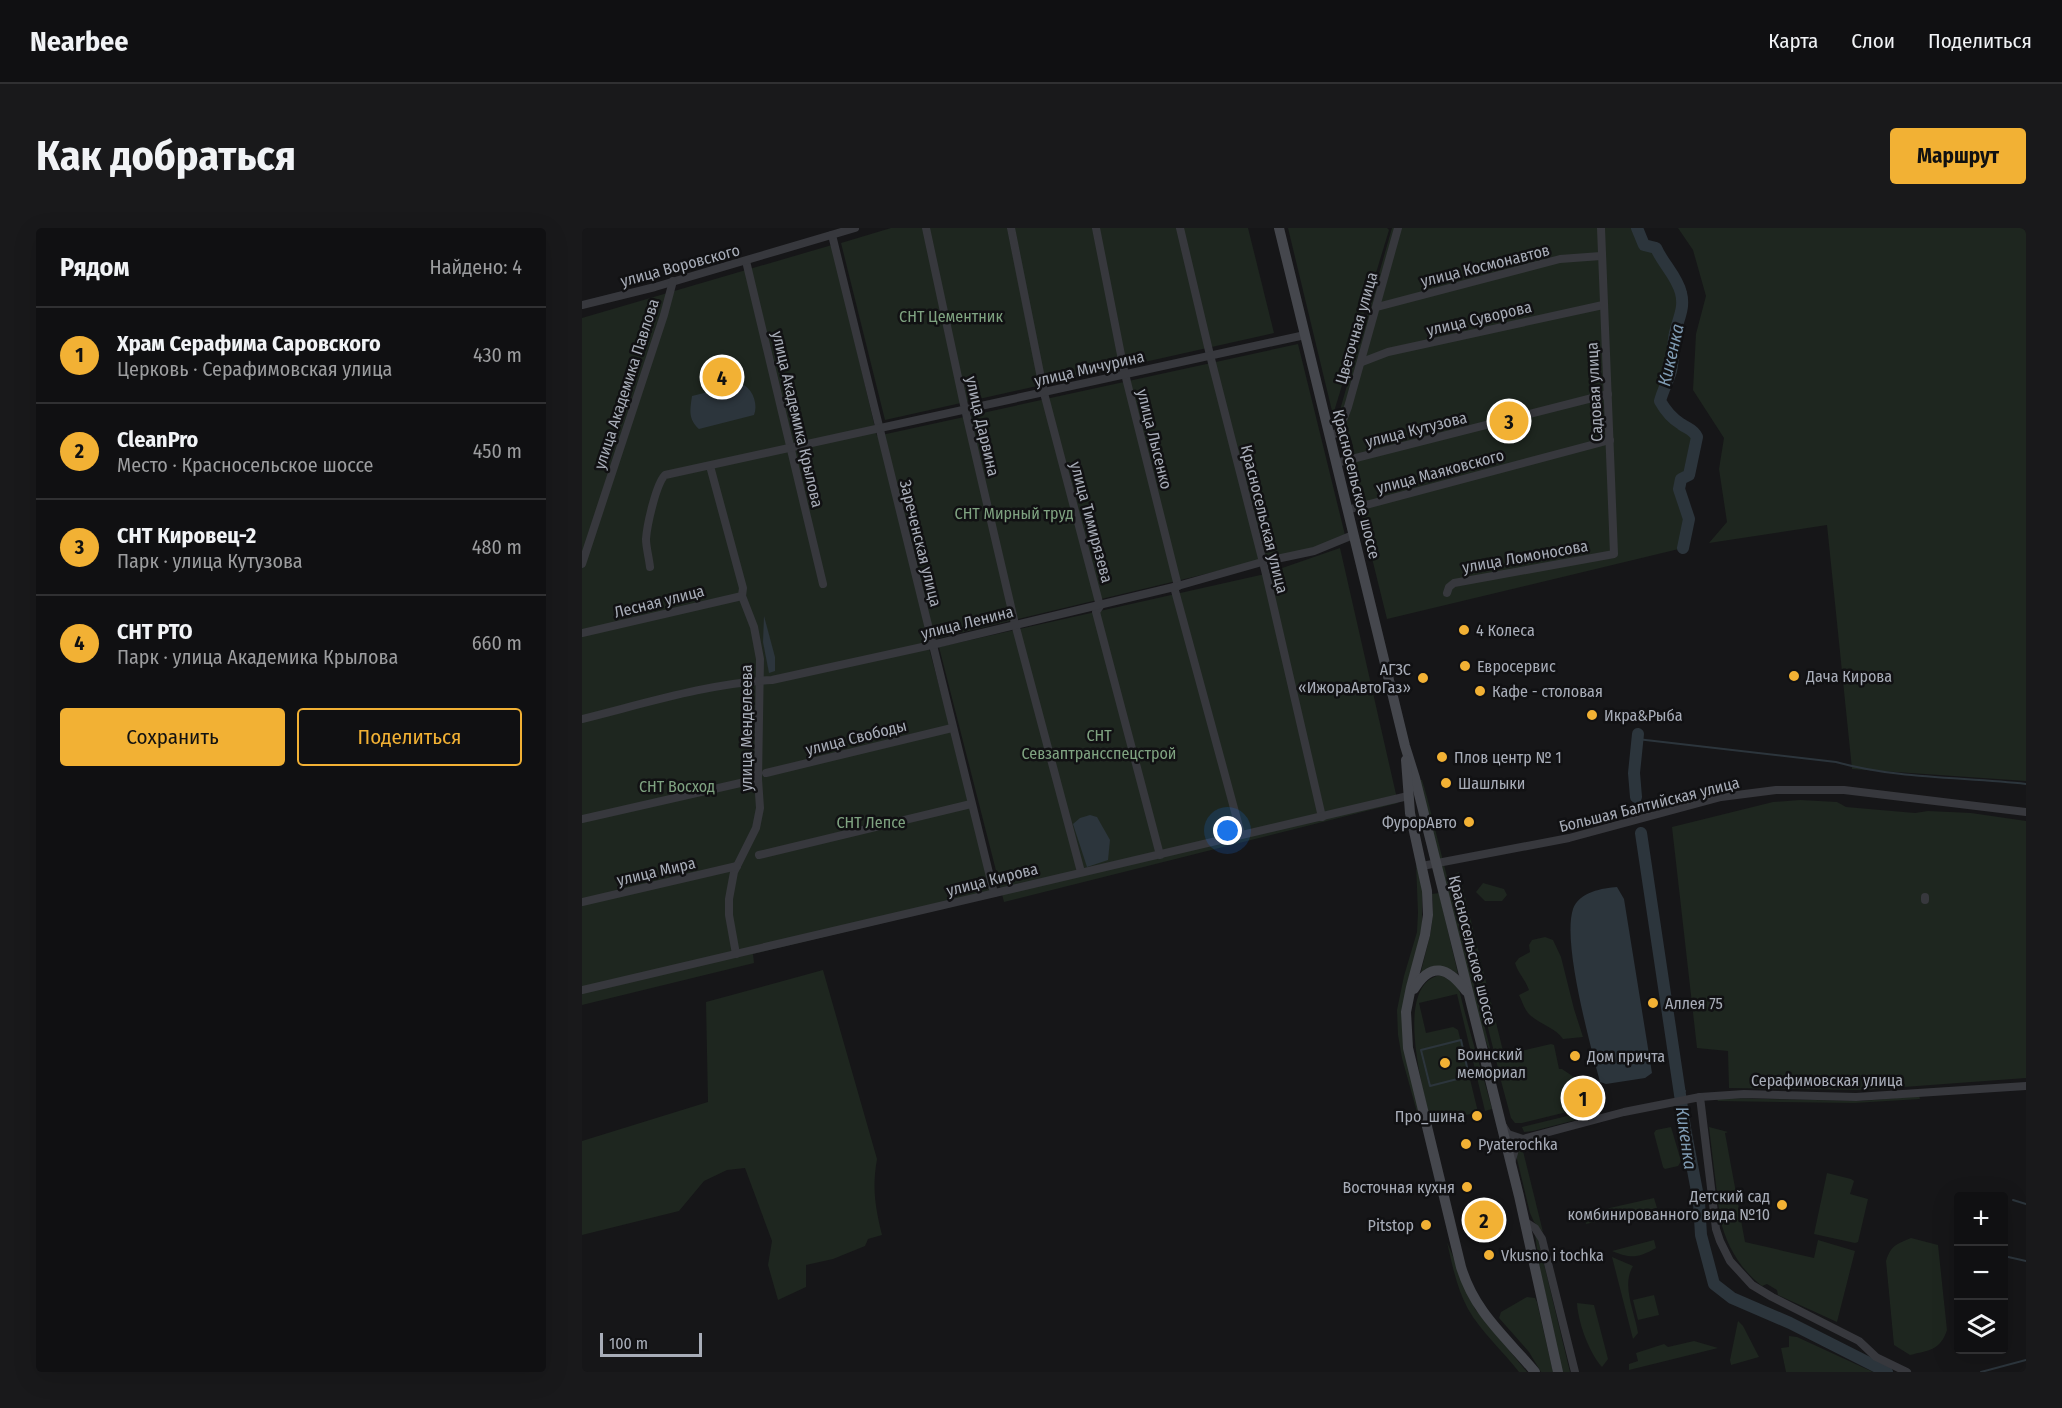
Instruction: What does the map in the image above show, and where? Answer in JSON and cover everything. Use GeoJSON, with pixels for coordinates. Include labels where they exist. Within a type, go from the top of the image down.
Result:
{"type":"FeatureCollection","features":[{"type":"Feature","properties":{"kind":"main road","name":"Красносельское шоссе"},"geometry":{"type":"LineString","coordinates":[[1279,228],[1305,334],[1334,434],[1336,463],[1347,510],[1501,1123],[1558,1372]]}},
{"type":"Feature","properties":{"kind":"main road","name":"Красносельское шоссе"},"geometry":{"type":"LineString","coordinates":[[1405,746],[1408,796],[1428,903],[1427,925],[1408,1000],[1406,1029],[1408,1048],[1465,1279],[1472,1296],[1488,1320],[1535,1372]]}},
{"type":"Feature","properties":{"kind":"main road"},"geometry":{"type":"LineString","coordinates":[[1408,1000],[1425,974],[1434,970],[1451,974],[1469,996]]}},
{"type":"Feature","properties":{"kind":"street","name":"улица Воровского"},"geometry":{"type":"LineString","coordinates":[[582,305],[746,261],[855,228]]}},
{"type":"Feature","properties":{"kind":"street","name":"улица Дарвина"},"geometry":{"type":"LineString","coordinates":[[926,228],[964,408],[1015,624],[1081,872]]}},
{"type":"Feature","properties":{"kind":"street","name":"улица Тимирязева"},"geometry":{"type":"LineString","coordinates":[[1011,228],[1044,393],[1100,606],[1096,612],[1160,855]]}},
{"type":"Feature","properties":{"kind":"street","name":"улица Лысенко"},"geometry":{"type":"LineString","coordinates":[[1096,228],[1125,373],[1176,587],[1240,834]]}},
{"type":"Feature","properties":{"kind":"street","name":"Красносельская улица"},"geometry":{"type":"LineString","coordinates":[[1180,228],[1322,817]]}},
{"type":"Feature","properties":{"kind":"street","name":"Цветочная улица"},"geometry":{"type":"LineString","coordinates":[[1334,434],[1362,362],[1398,228]]}},
{"type":"Feature","properties":{"kind":"street","name":"Садовая улица"},"geometry":{"type":"LineString","coordinates":[[1601,228],[1614,554]]}},
{"type":"Feature","properties":{"kind":"street","name":"Зареченская улица"},"geometry":{"type":"LineString","coordinates":[[832,235],[994,893]]}},
{"type":"Feature","properties":{"kind":"street","name":"улица Космонавтов"},"geometry":{"type":"LineString","coordinates":[[1377,307],[1550,262],[1601,256]]}},
{"type":"Feature","properties":{"kind":"street","name":"улица Академика Крылова"},"geometry":{"type":"LineString","coordinates":[[746,261],[823,584]]}},
{"type":"Feature","properties":{"kind":"street","name":"улица Академика Павлова"},"geometry":{"type":"LineString","coordinates":[[582,564],[646,371],[673,281]]}},
{"type":"Feature","properties":{"kind":"street","name":"улица Суворова"},"geometry":{"type":"LineString","coordinates":[[1362,362],[1388,352],[1603,305]]}},
{"type":"Feature","properties":{"kind":"street","name":"улица Мичурина"},"geometry":{"type":"LineString","coordinates":[[650,567],[646,539],[654,502],[664,475],[1305,334]]}},
{"type":"Feature","properties":{"kind":"street","name":"улица Кутузова"},"geometry":{"type":"LineString","coordinates":[[1336,463],[1608,394]]}},
{"type":"Feature","properties":{"kind":"street","name":"улица Маяковского"},"geometry":{"type":"LineString","coordinates":[[1347,510],[1610,440]]}},
{"type":"Feature","properties":{"kind":"street","name":"улица Менделеева"},"geometry":{"type":"LineString","coordinates":[[710,466],[743,588],[742,596],[754,627],[760,659],[758,779],[760,808],[756,828],[737,866],[729,899],[729,915],[736,954]]}},
{"type":"Feature","properties":{"kind":"street","name":"улица Ленина"},"geometry":{"type":"LineString","coordinates":[[582,719],[670,697],[932,645],[1100,606],[1314,550],[1353,535]]}},
{"type":"Feature","properties":{"kind":"street","name":"улица Ломоносова"},"geometry":{"type":"LineString","coordinates":[[1446,593],[1454,583],[1614,554]]}},
{"type":"Feature","properties":{"kind":"street","name":"Лесная улица"},"geometry":{"type":"LineString","coordinates":[[582,633],[737,595],[742,596]]}},
{"type":"Feature","properties":{"kind":"street","name":"улица Свободы"},"geometry":{"type":"LineString","coordinates":[[766,773],[952,728]]}},
{"type":"Feature","properties":{"kind":"street"},"geometry":{"type":"LineString","coordinates":[[582,819],[758,779]]}},
{"type":"Feature","properties":{"kind":"street","name":"Большая Балтийская улица"},"geometry":{"type":"LineString","coordinates":[[1422,866],[1569,838],[1721,797],[1776,790],[1844,790],[2026,812]]}},
{"type":"Feature","properties":{"kind":"street","name":"улица Кирова"},"geometry":{"type":"LineString","coordinates":[[582,990],[1408,796]]}},
{"type":"Feature","properties":{"kind":"street"},"geometry":{"type":"LineString","coordinates":[[759,855],[971,804]]}},
{"type":"Feature","properties":{"kind":"street","name":"улица Мира"},"geometry":{"type":"LineString","coordinates":[[582,902],[737,866]]}},
{"type":"Feature","properties":{"kind":"street","name":"Серафимовская улица"},"geometry":{"type":"LineString","coordinates":[[1523,1139],[1601,1118],[1696,1097],[1744,1094],[1856,1097],[2026,1086]]}},
{"type":"Feature","properties":{"kind":"street"},"geometry":{"type":"LineString","coordinates":[[1696,1097],[1716,1228],[1720,1241],[1734,1266],[1752,1285],[1859,1341],[1876,1358],[1907,1372]]}},
{"type":"Feature","properties":{"kind":"street"},"geometry":{"type":"LineString","coordinates":[[1501,1123],[1508,1134],[1523,1139],[1516,1146],[1511,1165]]}},
{"type":"Feature","properties":{"kind":"street"},"geometry":{"type":"LineString","coordinates":[[1524,1221],[1535,1228],[1542,1239],[1575,1372]]}},
{"type":"Feature","properties":{"kind":"green space","name":"СНТ Цементник"},"geometry":{"type":"Polygon","coordinates":[[[891,228],[1248,228],[1274,333],[885,420],[841,243],[891,228]]]}},
{"type":"Feature","properties":{"kind":"green space"},"geometry":{"type":"Polygon","coordinates":[[[1288,228],[1387,228],[1389,230],[1333,415],[1288,228]]]}},
{"type":"Feature","properties":{"kind":"green space"},"geometry":{"type":"Polygon","coordinates":[[[1392,228],[1637,228],[1644,245],[1656,248],[1681,291],[1683,306],[1675,334],[1671,372],[1660,401],[1669,414],[1682,425],[1693,430],[1697,437],[1694,474],[1681,479],[1679,489],[1689,519],[1683,548],[1387,619],[1351,473],[1354,451],[1347,430],[1338,417],[1392,228]]]}},
{"type":"Feature","properties":{"kind":"green space"},"geometry":{"type":"Polygon","coordinates":[[[1678,228],[2026,228],[2026,781],[1852,769],[1827,525],[1709,543],[1727,522],[1719,469],[1724,438],[1693,390],[1696,334],[1706,296],[1693,250],[1678,228]]]}},
{"type":"Feature","properties":{"kind":"green space"},"geometry":{"type":"Polygon","coordinates":[[[832,245],[877,436],[1298,344],[1345,535],[1313,548],[927,641],[971,804],[992,897],[753,954],[754,963],[582,1005],[582,318],[832,245]]]}},
{"type":"Feature","properties":{"kind":"green space","name":"СНТ Севзаптрансспецстрой"},"geometry":{"type":"Polygon","coordinates":[[[1340,548],[1398,803],[1004,902],[939,647],[1265,574],[1340,548]]]}},
{"type":"Feature","properties":{"kind":"green space"},"geometry":{"type":"Polygon","coordinates":[[[1419,780],[1422,780],[1427,797],[1493,1060],[1481,1029],[1419,780]]]}},
{"type":"Feature","properties":{"kind":"green space"},"geometry":{"type":"Polygon","coordinates":[[[1800,800],[1837,802],[1846,807],[1915,813],[1928,811],[1971,813],[2026,821],[2026,1078],[1863,1090],[1729,1088],[1728,1051],[1697,1048],[1672,827],[1773,802],[1800,800]]]}},
{"type":"Feature","properties":{"kind":"green space"},"geometry":{"type":"Polygon","coordinates":[[[1416,863],[1422,889],[1422,931],[1406,988],[1422,1123],[1420,1123],[1402,1058],[1397,1010],[1417,932],[1416,863]]]}},
{"type":"Feature","properties":{"kind":"green space"},"geometry":{"type":"Polygon","coordinates":[[[1459,872],[1504,1055],[1554,1045],[1559,1069],[1590,1088],[1572,1091],[1569,1094],[1569,1104],[1575,1110],[1522,1123],[1515,1123],[1511,1118],[1452,884],[1455,874],[1459,872]]]}},
{"type":"Feature","properties":{"kind":"green space"},"geometry":{"type":"Polygon","coordinates":[[[1483,883],[1504,889],[1507,895],[1502,901],[1485,901],[1476,892],[1483,883]]]}},
{"type":"Feature","properties":{"kind":"green space"},"geometry":{"type":"Polygon","coordinates":[[[1439,893],[1458,974],[1452,970],[1421,972],[1432,924],[1432,894],[1439,893]]]}},
{"type":"Feature","properties":{"kind":"green space"},"geometry":{"type":"Polygon","coordinates":[[[1545,937],[1553,940],[1561,957],[1583,1037],[1563,1039],[1556,1031],[1528,1013],[1519,995],[1529,990],[1515,963],[1530,952],[1529,945],[1532,940],[1545,937]]]}},
{"type":"Feature","properties":{"kind":"green space"},"geometry":{"type":"Polygon","coordinates":[[[823,970],[877,1159],[875,1197],[882,1235],[868,1239],[865,1246],[833,1259],[806,1265],[806,1287],[778,1300],[768,1265],[772,1241],[745,1168],[727,1170],[704,1181],[679,1211],[582,1235],[582,1141],[708,1102],[706,1002],[823,970]]]}},
{"type":"Feature","properties":{"kind":"green space"},"geometry":{"type":"Polygon","coordinates":[[[1441,975],[1457,985],[1492,1109],[1485,1111],[1457,994],[1419,1003],[1426,1033],[1453,1027],[1458,1030],[1478,1112],[1431,1124],[1418,1065],[1414,1017],[1418,997],[1426,982],[1441,975]]]}},
{"type":"Feature","properties":{"kind":"green space"},"geometry":{"type":"Polygon","coordinates":[[[1919,1096],[1920,1099],[1854,1103],[1718,1101],[1716,1098],[1862,1101],[1919,1096]]]}},
{"type":"Feature","properties":{"kind":"green space"},"geometry":{"type":"Polygon","coordinates":[[[1596,1109],[1595,1115],[1533,1131],[1524,1132],[1522,1127],[1596,1109]]]}},
{"type":"Feature","properties":{"kind":"green space"},"geometry":{"type":"Polygon","coordinates":[[[1671,1127],[1681,1161],[1678,1166],[1665,1169],[1654,1133],[1656,1130],[1671,1127]]]}},
{"type":"Feature","properties":{"kind":"green space"},"geometry":{"type":"Polygon","coordinates":[[[1709,1127],[1728,1132],[1725,1133],[1745,1242],[1814,1258],[1818,1240],[1855,1251],[1837,1322],[1778,1295],[1777,1290],[1767,1284],[1762,1286],[1735,1256],[1720,1218],[1709,1127]]]}},
{"type":"Feature","properties":{"kind":"green space"},"geometry":{"type":"Polygon","coordinates":[[[1522,1147],[1543,1232],[1530,1213],[1516,1155],[1522,1147]]]}},
{"type":"Feature","properties":{"kind":"green space"},"geometry":{"type":"Polygon","coordinates":[[[1827,1173],[1851,1179],[1854,1181],[1850,1194],[1868,1199],[1858,1242],[1814,1234],[1827,1173]]]}},
{"type":"Feature","properties":{"kind":"green space"},"geometry":{"type":"Polygon","coordinates":[[[1654,1198],[1657,1208],[1586,1224],[1583,1214],[1654,1198]]]}},
{"type":"Feature","properties":{"kind":"green space"},"geometry":{"type":"Polygon","coordinates":[[[1535,1234],[1570,1372],[1562,1372],[1539,1264],[1535,1234]]]}},
{"type":"Feature","properties":{"kind":"green space"},"geometry":{"type":"Polygon","coordinates":[[[1911,1238],[1938,1245],[1947,1330],[1937,1346],[1910,1355],[1894,1345],[1886,1261],[1895,1246],[1911,1238]]]}},
{"type":"Feature","properties":{"kind":"green space"},"geometry":{"type":"Polygon","coordinates":[[[1654,1240],[1656,1248],[1644,1254],[1630,1256],[1612,1251],[1654,1240]]]}},
{"type":"Feature","properties":{"kind":"green space"},"geometry":{"type":"Polygon","coordinates":[[[1447,1242],[1475,1309],[1527,1372],[1519,1372],[1479,1326],[1468,1309],[1458,1285],[1447,1242]]]}},
{"type":"Feature","properties":{"kind":"green space"},"geometry":{"type":"Polygon","coordinates":[[[1612,1257],[1633,1266],[1628,1282],[1638,1333],[1633,1339],[1612,1257]]]}},
{"type":"Feature","properties":{"kind":"green space"},"geometry":{"type":"Polygon","coordinates":[[[1654,1295],[1659,1315],[1638,1320],[1633,1300],[1654,1295]]]}},
{"type":"Feature","properties":{"kind":"green space"},"geometry":{"type":"Polygon","coordinates":[[[1527,1297],[1535,1298],[1537,1302],[1553,1372],[1541,1372],[1529,1352],[1499,1318],[1501,1312],[1527,1297]]]}},
{"type":"Feature","properties":{"kind":"green space"},"geometry":{"type":"Polygon","coordinates":[[[1577,1303],[1594,1305],[1608,1359],[1602,1367],[1585,1337],[1577,1303]]]}},
{"type":"Feature","properties":{"kind":"green space"},"geometry":{"type":"Polygon","coordinates":[[[1738,1321],[1759,1357],[1731,1365],[1730,1360],[1738,1321]]]}},
{"type":"Feature","properties":{"kind":"green space"},"geometry":{"type":"Polygon","coordinates":[[[1789,1336],[1797,1337],[1873,1372],[1786,1372],[1781,1348],[1789,1347],[1789,1336]]]}},
{"type":"Feature","properties":{"kind":"green space"},"geometry":{"type":"Polygon","coordinates":[[[1694,1341],[1718,1348],[1629,1370],[1629,1364],[1638,1361],[1636,1353],[1664,1344],[1668,1347],[1694,1341]]]}},
{"type":"Feature","properties":{"kind":"shaded area"},"geometry":{"type":"Polygon","coordinates":[[[744,385],[754,399],[756,407],[754,415],[699,429],[695,425],[691,414],[692,396],[744,385]]]}},
{"type":"Feature","properties":{"kind":"shaded area"},"geometry":{"type":"Polygon","coordinates":[[[764,616],[775,657],[775,671],[769,673],[763,642],[764,616]]]}},
{"type":"Feature","properties":{"kind":"shaded area"},"geometry":{"type":"Polygon","coordinates":[[[1090,815],[1097,817],[1110,840],[1108,860],[1087,867],[1073,824],[1080,818],[1090,815]]]}},
{"type":"Feature","properties":{"kind":"shaded area"},"geometry":{"type":"Polygon","coordinates":[[[1617,887],[1624,899],[1652,1073],[1645,1078],[1606,1084],[1600,1082],[1584,1019],[1574,968],[1571,925],[1573,909],[1580,899],[1599,890],[1617,887]]]}},
{"type":"Feature","properties":{"kind":"waterway","name":"Кикенка"},"geometry":{"type":"LineString","coordinates":[[1637,228],[1644,245],[1656,248],[1676,281],[1682,298],[1682,309],[1674,338],[1671,371],[1660,401],[1672,417],[1697,437],[1689,475],[1681,479],[1679,489],[1689,519],[1683,548]]}},
{"type":"Feature","properties":{"kind":"waterway","name":"Кикенка"},"geometry":{"type":"LineString","coordinates":[[1636,797],[1634,773],[1638,734]]}},
{"type":"Feature","properties":{"kind":"waterway"},"geometry":{"type":"LineString","coordinates":[[1637,739],[1836,762],[1906,775],[2026,784]]}},
{"type":"Feature","properties":{"kind":"waterway","name":"Кикенка"},"geometry":{"type":"LineString","coordinates":[[1641,833],[1685,1128],[1699,1202],[1701,1235],[1714,1284],[1732,1298],[1790,1323],[1887,1372]]}},
{"type":"Feature","properties":{"kind":"waterway"},"geometry":{"type":"LineString","coordinates":[[1461,1040],[1469,1076],[1430,1086],[1421,1050],[1461,1040]]}},
{"type":"Feature","properties":{"kind":"waterway"},"geometry":{"type":"LineString","coordinates":[[2013,1200],[2026,1204]]}},
{"type":"Feature","properties":{"kind":"waterway"},"geometry":{"type":"LineString","coordinates":[[2008,1257],[2026,1261]]}},
{"type":"Feature","properties":{"kind":"waterway"},"geometry":{"type":"LineString","coordinates":[[1981,1372],[2026,1360]]}},
{"type":"Feature","properties":{"kind":"place","name":"СНТ РТО"},"geometry":{"type":"Point","coordinates":[722,377]}},
{"type":"Feature","properties":{"kind":"place","name":"СНТ Кировец-2"},"geometry":{"type":"Point","coordinates":[1509,421]}},
{"type":"Feature","properties":{"kind":"place","name":"4 Колеса"},"geometry":{"type":"Point","coordinates":[1464,630]}},
{"type":"Feature","properties":{"kind":"place","name":"Евросервис"},"geometry":{"type":"Point","coordinates":[1465,666]}},
{"type":"Feature","properties":{"kind":"place","name":"Дача Кирова"},"geometry":{"type":"Point","coordinates":[1794,676]}},
{"type":"Feature","properties":{"kind":"place","name":"АГЗС «ИжораАвтоГаз»"},"geometry":{"type":"Point","coordinates":[1423,678]}},
{"type":"Feature","properties":{"kind":"place","name":"Кафе - столовая"},"geometry":{"type":"Point","coordinates":[1480,691]}},
{"type":"Feature","properties":{"kind":"place","name":"Икра&Рыба"},"geometry":{"type":"Point","coordinates":[1592,715]}},
{"type":"Feature","properties":{"kind":"place","name":"Плов центр № 1"},"geometry":{"type":"Point","coordinates":[1442,757]}},
{"type":"Feature","properties":{"kind":"place","name":"Шашлыки"},"geometry":{"type":"Point","coordinates":[1446,783]}},
{"type":"Feature","properties":{"kind":"place","name":"ФурорАвто"},"geometry":{"type":"Point","coordinates":[1469,822]}},
{"type":"Feature","properties":{"kind":"place","name":"Аллея 75"},"geometry":{"type":"Point","coordinates":[1653,1003]}},
{"type":"Feature","properties":{"kind":"place","name":"Дом причта"},"geometry":{"type":"Point","coordinates":[1575,1056]}},
{"type":"Feature","properties":{"kind":"place","name":"Воинский мемориал"},"geometry":{"type":"Point","coordinates":[1445,1063]}},
{"type":"Feature","properties":{"kind":"place","name":"Храм Серафима Саровского"},"geometry":{"type":"Point","coordinates":[1583,1098]}},
{"type":"Feature","properties":{"kind":"place","name":"Про_шина"},"geometry":{"type":"Point","coordinates":[1477,1116]}},
{"type":"Feature","properties":{"kind":"place","name":"Pyaterochka"},"geometry":{"type":"Point","coordinates":[1466,1144]}},
{"type":"Feature","properties":{"kind":"place","name":"Восточная кухня"},"geometry":{"type":"Point","coordinates":[1467,1187]}},
{"type":"Feature","properties":{"kind":"place","name":"Детский сад комбинированного вида №10"},"geometry":{"type":"Point","coordinates":[1782,1205]}},
{"type":"Feature","properties":{"kind":"place","name":"CleanPro"},"geometry":{"type":"Point","coordinates":[1484,1220]}},
{"type":"Feature","properties":{"kind":"place","name":"Pitstop"},"geometry":{"type":"Point","coordinates":[1426,1225]}},
{"type":"Feature","properties":{"kind":"place","name":"Vkusno i tochka"},"geometry":{"type":"Point","coordinates":[1489,1255]}},
{"type":"Feature","properties":{"kind":"park label","name":"СНТ Мирный труд"},"geometry":{"type":"Point","coordinates":[1014,513]}},
{"type":"Feature","properties":{"kind":"park label","name":"СНТ Восход"},"geometry":{"type":"Point","coordinates":[677,786]}},
{"type":"Feature","properties":{"kind":"park label","name":"СНТ Лепсе"},"geometry":{"type":"Point","coordinates":[871,822]}}]}
